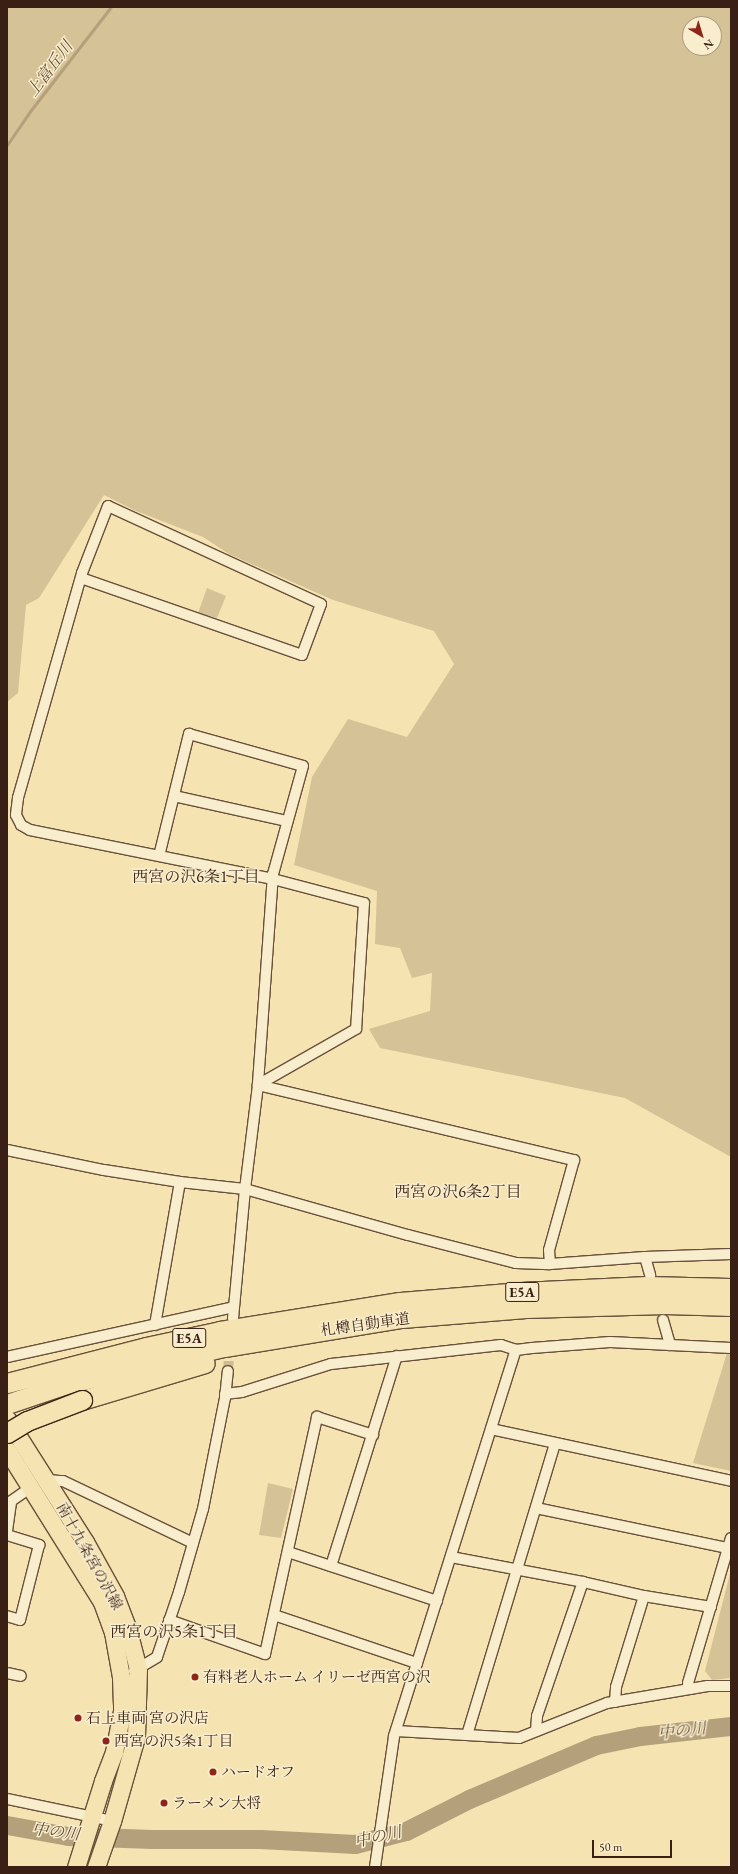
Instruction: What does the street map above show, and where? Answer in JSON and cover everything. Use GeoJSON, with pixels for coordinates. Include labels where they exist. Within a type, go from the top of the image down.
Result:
{"type":"FeatureCollection","features":[{"type":"Feature","properties":{"kind":"highway","name":"札樽自動車道"},"geometry":{"type":"LineString","coordinates":[[7,1404],[67,1375],[220,1331],[400,1302],[521,1292],[639,1286],[731,1288]]}},
{"type":"Feature","properties":{"kind":"highway","name":"札樽自動車道"},"geometry":{"type":"LineString","coordinates":[[7,1383],[67,1375],[318,1330],[402,1318],[526,1308],[665,1304],[731,1306]]}},
{"type":"Feature","properties":{"kind":"highway"},"geometry":{"type":"LineString","coordinates":[[7,1433],[27,1421],[82,1400],[318,1330]]}},
{"type":"Feature","properties":{"kind":"main road","name":"南十九条宮の沢線"},"geometry":{"type":"LineString","coordinates":[[7,1419],[46,1480],[116,1596],[127,1627],[138,1669],[136,1737],[112,1821],[97,1861]]}},
{"type":"Feature","properties":{"kind":"main road","name":"南十九条宮の沢線"},"geometry":{"type":"LineString","coordinates":[[7,1450],[102,1602],[113,1632],[121,1677],[122,1711],[114,1752],[78,1860]]}},
{"type":"Feature","properties":{"kind":"street"},"geometry":{"type":"LineString","coordinates":[[81,578],[302,655],[321,604],[108,506],[81,578],[18,798],[16,816],[21,825],[30,830],[273,879],[364,903],[356,1029],[258,1085]]}},
{"type":"Feature","properties":{"kind":"street"},"geometry":{"type":"LineString","coordinates":[[159,856],[189,734],[303,766],[273,879],[258,1085],[245,1189],[233,1318]]}},
{"type":"Feature","properties":{"kind":"street"},"geometry":{"type":"LineString","coordinates":[[174,796],[288,822]]}},
{"type":"Feature","properties":{"kind":"street"},"geometry":{"type":"LineString","coordinates":[[258,1085],[574,1160],[549,1250],[550,1264]]}},
{"type":"Feature","properties":{"kind":"street"},"geometry":{"type":"LineString","coordinates":[[7,1150],[104,1170],[180,1182],[245,1189],[408,1236],[516,1263],[550,1264],[645,1257],[731,1254]]}},
{"type":"Feature","properties":{"kind":"street"},"geometry":{"type":"LineString","coordinates":[[155,1325],[180,1182]]}},
{"type":"Feature","properties":{"kind":"street"},"geometry":{"type":"LineString","coordinates":[[645,1257],[650,1275]]}},
{"type":"Feature","properties":{"kind":"street"},"geometry":{"type":"LineString","coordinates":[[7,1357],[234,1307]]}},
{"type":"Feature","properties":{"kind":"street"},"geometry":{"type":"LineString","coordinates":[[663,1320],[670,1345]]}},
{"type":"Feature","properties":{"kind":"street"},"geometry":{"type":"LineString","coordinates":[[225,1394],[242,1392],[330,1364],[502,1345],[516,1350],[610,1342],[731,1348]]}},
{"type":"Feature","properties":{"kind":"street"},"geometry":{"type":"LineString","coordinates":[[375,1864],[396,1731],[516,1350]]}},
{"type":"Feature","properties":{"kind":"street"},"geometry":{"type":"LineString","coordinates":[[331,1566],[397,1356]]}},
{"type":"Feature","properties":{"kind":"street"},"geometry":{"type":"LineString","coordinates":[[121,1677],[138,1669],[157,1657],[203,1508],[228,1371]]}},
{"type":"Feature","properties":{"kind":"street"},"geometry":{"type":"LineString","coordinates":[[169,1620],[265,1654],[317,1417],[372,1435]]}},
{"type":"Feature","properties":{"kind":"street"},"geometry":{"type":"LineString","coordinates":[[491,1430],[731,1481]]}},
{"type":"Feature","properties":{"kind":"street"},"geometry":{"type":"LineString","coordinates":[[467,1735],[555,1443]]}},
{"type":"Feature","properties":{"kind":"street"},"geometry":{"type":"LineString","coordinates":[[46,1480],[63,1481],[193,1543]]}},
{"type":"Feature","properties":{"kind":"street"},"geometry":{"type":"LineString","coordinates":[[7,1531],[9,1502],[31,1487]]}},
{"type":"Feature","properties":{"kind":"street"},"geometry":{"type":"LineString","coordinates":[[536,1508],[730,1543],[688,1683],[690,1689]]}},
{"type":"Feature","properties":{"kind":"street"},"geometry":{"type":"LineString","coordinates":[[7,1535],[39,1545],[20,1620],[7,1616]]}},
{"type":"Feature","properties":{"kind":"street"},"geometry":{"type":"LineString","coordinates":[[288,1552],[437,1601]]}},
{"type":"Feature","properties":{"kind":"street"},"geometry":{"type":"LineString","coordinates":[[451,1557],[583,1582],[644,1596],[711,1607]]}},
{"type":"Feature","properties":{"kind":"street"},"geometry":{"type":"LineString","coordinates":[[536,1731],[537,1716],[583,1582]]}},
{"type":"Feature","properties":{"kind":"street"},"geometry":{"type":"LineString","coordinates":[[615,1702],[616,1687],[644,1596]]}},
{"type":"Feature","properties":{"kind":"street"},"geometry":{"type":"LineString","coordinates":[[274,1615],[417,1663]]}},
{"type":"Feature","properties":{"kind":"street"},"geometry":{"type":"LineString","coordinates":[[7,1673],[21,1676]]}},
{"type":"Feature","properties":{"kind":"street"},"geometry":{"type":"LineString","coordinates":[[396,1731],[519,1738],[607,1703],[708,1686],[731,1686]]}},
{"type":"Feature","properties":{"kind":"street"},"geometry":{"type":"LineString","coordinates":[[7,1798],[112,1821]]}},
{"type":"Feature","properties":{"kind":"shaded area"},"geometry":{"type":"Polygon","coordinates":[[[7,7],[731,7],[731,1157],[625,1098],[380,1048],[369,1029],[430,1011],[432,973],[412,978],[400,948],[375,944],[377,891],[294,865],[312,777],[348,719],[407,737],[454,664],[434,631],[333,600],[229,554],[203,537],[136,511],[104,495],[39,598],[26,605],[18,693],[7,702],[7,7]]]}},
{"type":"Feature","properties":{"kind":"shaded area"},"geometry":{"type":"Polygon","coordinates":[[[207,588],[226,596],[217,618],[198,613],[207,588]]]}},
{"type":"Feature","properties":{"kind":"shaded area"},"geometry":{"type":"Polygon","coordinates":[[[727,1353],[731,1353],[731,1471],[693,1463],[727,1353]]]}},
{"type":"Feature","properties":{"kind":"shaded area"},"geometry":{"type":"Polygon","coordinates":[[[268,1483],[293,1489],[281,1538],[259,1535],[268,1483]]]}},
{"type":"Feature","properties":{"kind":"shaded area"},"geometry":{"type":"Polygon","coordinates":[[[731,1570],[731,1678],[712,1680],[705,1671],[731,1570]]]}},
{"type":"Feature","properties":{"kind":"waterway","name":"上富丘川"},"geometry":{"type":"LineString","coordinates":[[7,145],[31,110],[111,7]]}},
{"type":"Feature","properties":{"kind":"waterway","name":"中の川"},"geometry":{"type":"LineString","coordinates":[[7,1825],[68,1836],[152,1839],[260,1839],[355,1844],[406,1831],[469,1799],[596,1745],[640,1736],[731,1726]]}},
{"type":"Feature","properties":{"kind":"tunnel"},"geometry":{"type":"LineString","coordinates":[[228,1371],[230,1343]]}},
{"type":"Feature","properties":{"kind":"place","name":"有料老人ホーム イリーゼ西宮の沢"},"geometry":{"type":"Point","coordinates":[195,1677]}},
{"type":"Feature","properties":{"kind":"place","name":"石上車両 宮の沢店"},"geometry":{"type":"Point","coordinates":[78,1718]}},
{"type":"Feature","properties":{"kind":"place","name":"西宮の沢5条1丁目"},"geometry":{"type":"Point","coordinates":[106,1741]}},
{"type":"Feature","properties":{"kind":"place","name":"ハードオフ"},"geometry":{"type":"Point","coordinates":[213,1772]}},
{"type":"Feature","properties":{"kind":"place","name":"ラーメン大将"},"geometry":{"type":"Point","coordinates":[164,1803]}},
{"type":"Feature","properties":{"kind":"district","name":"西宮の沢6条1丁目"},"geometry":{"type":"Point","coordinates":[196,877]}},
{"type":"Feature","properties":{"kind":"district","name":"西宮の沢6条2丁目"},"geometry":{"type":"Point","coordinates":[458,1192]}},
{"type":"Feature","properties":{"kind":"district","name":"西宮の沢5条1丁目"},"geometry":{"type":"Point","coordinates":[174,1632]}}]}
